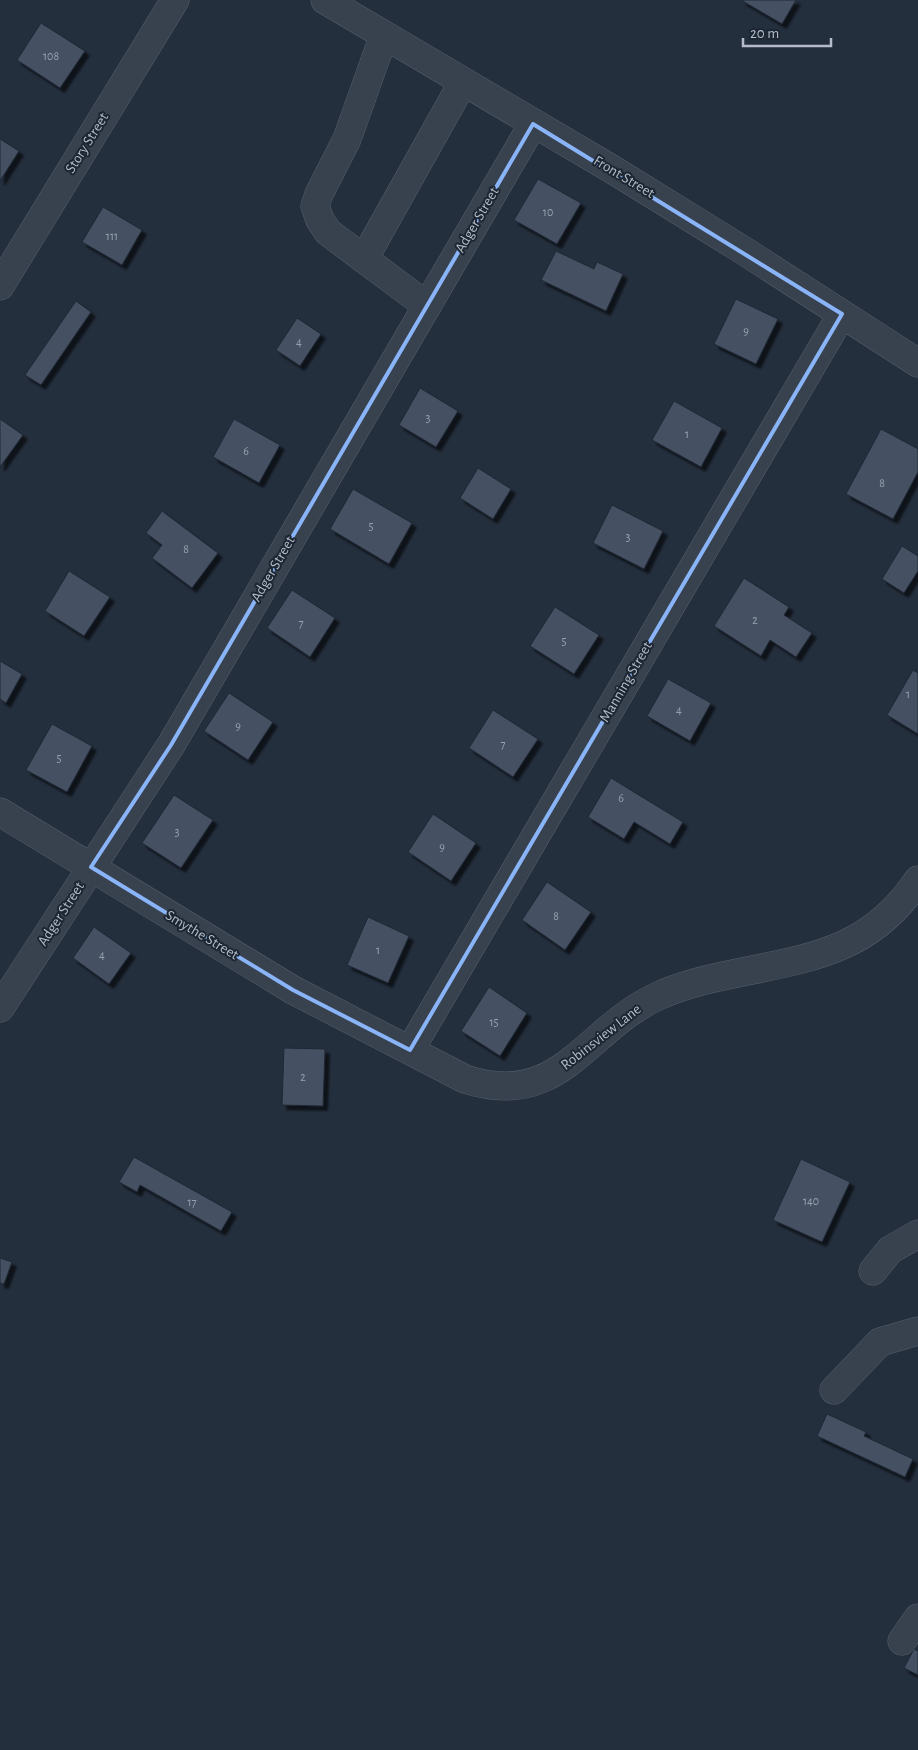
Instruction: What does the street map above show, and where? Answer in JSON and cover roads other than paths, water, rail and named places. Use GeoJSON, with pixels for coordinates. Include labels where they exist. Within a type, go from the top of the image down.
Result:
{"type":"FeatureCollection","features":[{"type":"Feature","properties":{"kind":"street","name":"Story Street"},"geometry":{"type":"LineString","coordinates":[[0,286],[176,0]]}},
{"type":"Feature","properties":{"kind":"street","name":"Front Street"},"geometry":{"type":"LineString","coordinates":[[325,0],[610,168],[738,247],[918,363]]}},
{"type":"Feature","properties":{"kind":"street"},"geometry":{"type":"LineString","coordinates":[[384,35],[347,139],[319,194],[315,206],[320,220],[328,232],[427,306]]}},
{"type":"Feature","properties":{"kind":"street"},"geometry":{"type":"LineString","coordinates":[[364,259],[463,82]]}},
{"type":"Feature","properties":{"kind":"street","name":"Adger Street"},"geometry":{"type":"LineString","coordinates":[[0,1008],[171,745],[533,124]]}},
{"type":"Feature","properties":{"kind":"street","name":"Manning Street"},"geometry":{"type":"LineString","coordinates":[[410,1050],[842,314]]}},
{"type":"Feature","properties":{"kind":"street","name":"Smythe Street"},"geometry":{"type":"LineString","coordinates":[[0,812],[293,990],[410,1050]]}},
{"type":"Feature","properties":{"kind":"street","name":"Robinsview Lane"},"geometry":{"type":"LineString","coordinates":[[410,1050],[465,1079],[483,1085],[500,1087],[529,1084],[551,1075],[576,1058],[620,1018],[655,997],[694,982],[808,958],[845,946],[878,926],[905,899],[918,880]]}},
{"type":"Feature","properties":{"kind":"street"},"geometry":{"type":"LineString","coordinates":[[873,1271],[890,1250],[918,1234]]}},
{"type":"Feature","properties":{"kind":"street"},"geometry":{"type":"LineString","coordinates":[[834,1390],[880,1342],[918,1331]]}},
{"type":"Feature","properties":{"kind":"street"},"geometry":{"type":"LineString","coordinates":[[902,1641],[918,1618]]}}]}
